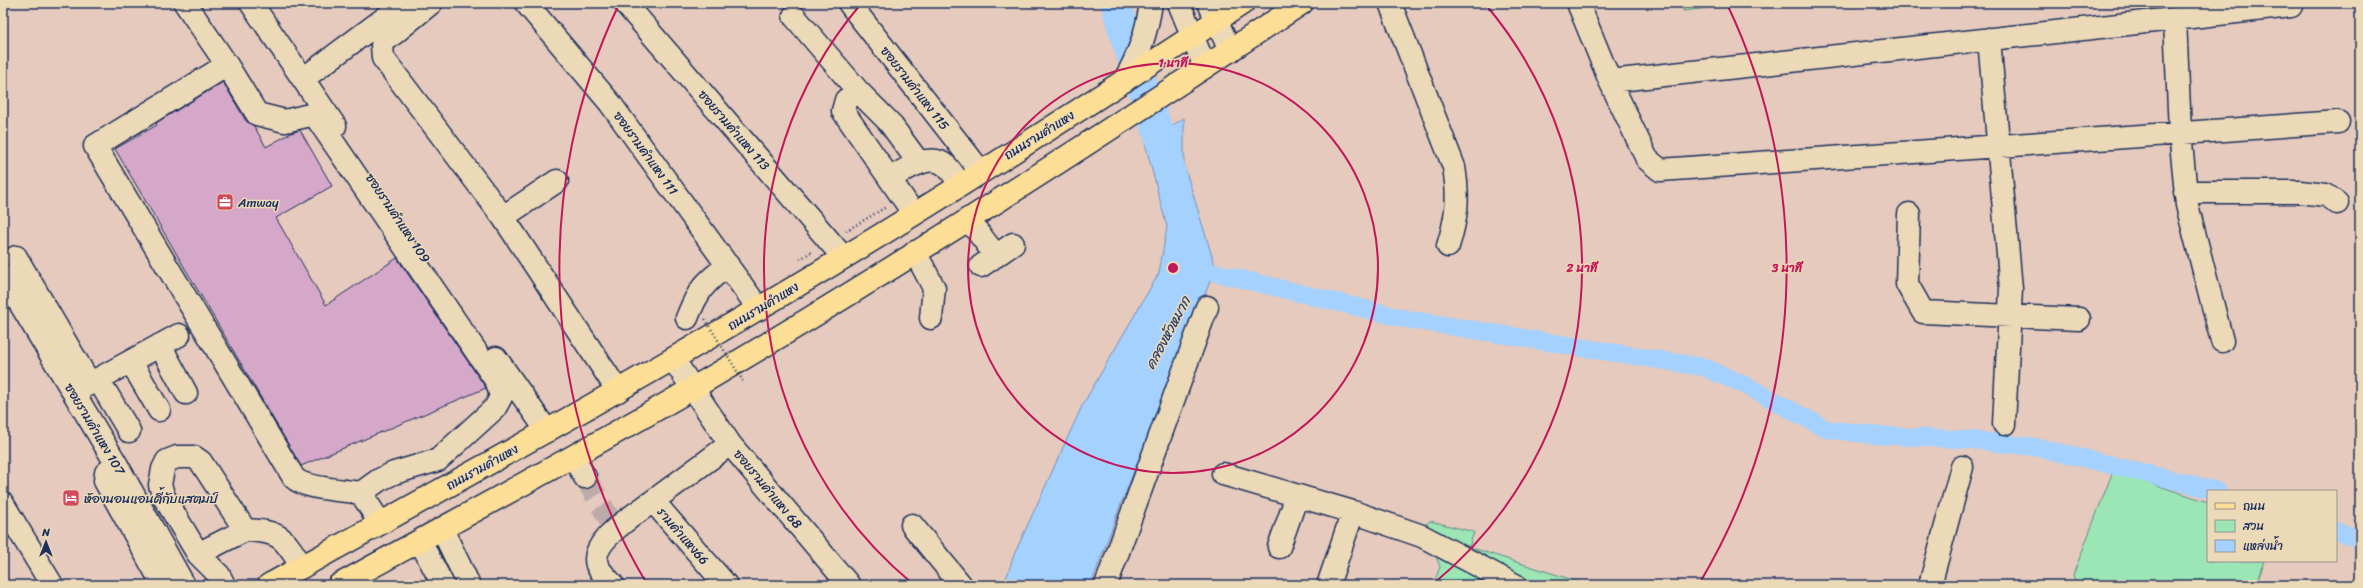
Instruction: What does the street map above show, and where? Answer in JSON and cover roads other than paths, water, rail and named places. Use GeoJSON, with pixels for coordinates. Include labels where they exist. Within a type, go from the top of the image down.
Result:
{"type":"FeatureCollection","features":[{"type":"Feature","properties":{"kind":"main road","name":"ถนนรามคำแหง"},"geometry":{"type":"LineString","coordinates":[[269,585],[547,431],[759,309],[981,172],[1192,37],[1212,12],[1243,3]]}},
{"type":"Feature","properties":{"kind":"main road"},"geometry":{"type":"LineString","coordinates":[[342,584],[573,457],[694,388],[968,219],[1170,91],[1302,3]]}},
{"type":"Feature","properties":{"kind":"street"},"geometry":{"type":"LineString","coordinates":[[186,3],[227,65],[257,114],[285,121],[310,115],[316,117],[497,382],[501,398],[495,408],[465,434],[452,449],[438,460],[394,473],[379,480],[361,492],[298,482],[294,478],[96,146],[227,65]]}},
{"type":"Feature","properties":{"kind":"street","name":"ซอยรามคำแหง 109"},"geometry":{"type":"LineString","coordinates":[[251,3],[407,232],[547,431]]}},
{"type":"Feature","properties":{"kind":"street"},"geometry":{"type":"LineString","coordinates":[[304,79],[405,3]]}},
{"type":"Feature","properties":{"kind":"street"},"geometry":{"type":"LineString","coordinates":[[431,3],[386,40],[382,45],[383,58],[504,218],[618,391]]}},
{"type":"Feature","properties":{"kind":"street","name":"ซอยรามคำแหง 111"},"geometry":{"type":"LineString","coordinates":[[526,3],[610,103],[759,309]]}},
{"type":"Feature","properties":{"kind":"street","name":"ซอยรามคำแหง 113"},"geometry":{"type":"LineString","coordinates":[[625,3],[843,257]]}},
{"type":"Feature","properties":{"kind":"street","name":"ซอยรามคำแหง 115"},"geometry":{"type":"LineString","coordinates":[[851,3],[981,172]]}},
{"type":"Feature","properties":{"kind":"street"},"geometry":{"type":"LineString","coordinates":[[1179,3],[1205,67]]}},
{"type":"Feature","properties":{"kind":"street"},"geometry":{"type":"LineString","coordinates":[[1390,3],[1454,167],[1458,199],[1456,220],[1448,246]]}},
{"type":"Feature","properties":{"kind":"street"},"geometry":{"type":"LineString","coordinates":[[1578,3],[1610,81],[1647,160],[1660,170],[2338,122]]}},
{"type":"Feature","properties":{"kind":"street"},"geometry":{"type":"LineString","coordinates":[[1124,81],[1136,60],[1146,35],[1151,4]]}},
{"type":"Feature","properties":{"kind":"street"},"geometry":{"type":"LineString","coordinates":[[1610,81],[2292,6]]}},
{"type":"Feature","properties":{"kind":"street"},"geometry":{"type":"LineString","coordinates":[[1212,12],[1230,50]]}},
{"type":"Feature","properties":{"kind":"street"},"geometry":{"type":"LineString","coordinates":[[794,16],[858,91],[889,122],[919,163]]}},
{"type":"Feature","properties":{"kind":"street"},"geometry":{"type":"LineString","coordinates":[[2175,19],[2180,132],[2185,192],[2194,238],[2222,341]]}},
{"type":"Feature","properties":{"kind":"street"},"geometry":{"type":"LineString","coordinates":[[1989,39],[2011,288],[2004,424]]}},
{"type":"Feature","properties":{"kind":"street"},"geometry":{"type":"LineString","coordinates":[[858,91],[846,100],[843,111],[914,214]]}},
{"type":"Feature","properties":{"kind":"street"},"geometry":{"type":"LineString","coordinates":[[890,178],[919,163],[936,161],[945,165],[960,185]]}},
{"type":"Feature","properties":{"kind":"street"},"geometry":{"type":"LineString","coordinates":[[504,218],[557,181]]}},
{"type":"Feature","properties":{"kind":"street"},"geometry":{"type":"LineString","coordinates":[[2185,192],[2300,192],[2326,195],[2337,203]]}},
{"type":"Feature","properties":{"kind":"street"},"geometry":{"type":"LineString","coordinates":[[1909,214],[1907,284],[1923,312],[2079,319]]}},
{"type":"Feature","properties":{"kind":"street"},"geometry":{"type":"LineString","coordinates":[[968,219],[997,256]]}},
{"type":"Feature","properties":{"kind":"street"},"geometry":{"type":"LineString","coordinates":[[915,252],[934,288],[931,318]]}},
{"type":"Feature","properties":{"kind":"street"},"geometry":{"type":"LineString","coordinates":[[16,257],[87,385],[129,431]]}},
{"type":"Feature","properties":{"kind":"street"},"geometry":{"type":"LineString","coordinates":[[696,318],[698,292],[710,279],[728,265]]}},
{"type":"Feature","properties":{"kind":"street","name":"ซอยรามคำแหง 107"},"geometry":{"type":"LineString","coordinates":[[3,275],[87,385],[117,465],[184,585]]}},
{"type":"Feature","properties":{"kind":"street"},"geometry":{"type":"LineString","coordinates":[[1106,585],[1207,308]]}},
{"type":"Feature","properties":{"kind":"street"},"geometry":{"type":"LineString","coordinates":[[87,385],[179,335]]}},
{"type":"Feature","properties":{"kind":"street"},"geometry":{"type":"LineString","coordinates":[[160,345],[186,394]]}},
{"type":"Feature","properties":{"kind":"street","name":"ซอยรามคำแหง 68"},"geometry":{"type":"LineString","coordinates":[[673,359],[694,388],[730,444],[849,585]]}},
{"type":"Feature","properties":{"kind":"street"},"geometry":{"type":"LineString","coordinates":[[131,362],[159,410]]}},
{"type":"Feature","properties":{"kind":"street"},"geometry":{"type":"LineString","coordinates":[[653,501],[730,444]]}},
{"type":"Feature","properties":{"kind":"street"},"geometry":{"type":"LineString","coordinates":[[224,585],[219,575],[198,554],[164,497],[160,485],[163,469],[167,461],[177,457],[194,457],[201,462],[245,530]]}},
{"type":"Feature","properties":{"kind":"street"},"geometry":{"type":"LineString","coordinates":[[573,457],[585,477]]}},
{"type":"Feature","properties":{"kind":"street"},"geometry":{"type":"LineString","coordinates":[[117,465],[106,473],[105,481],[163,585]]}},
{"type":"Feature","properties":{"kind":"street"},"geometry":{"type":"LineString","coordinates":[[1930,585],[1962,467]]}},
{"type":"Feature","properties":{"kind":"street"},"geometry":{"type":"LineString","coordinates":[[1223,474],[1353,512],[1428,539],[1515,585]]}},
{"type":"Feature","properties":{"kind":"street"},"geometry":{"type":"LineString","coordinates":[[361,492],[380,523]]}},
{"type":"Feature","properties":{"kind":"street"},"geometry":{"type":"LineString","coordinates":[[1279,547],[1297,496]]}},
{"type":"Feature","properties":{"kind":"street","name":"รามคำแหง66"},"geometry":{"type":"LineString","coordinates":[[613,585],[598,566],[597,554],[600,546],[614,528],[653,501],[726,585]]}},
{"type":"Feature","properties":{"kind":"street"},"geometry":{"type":"LineString","coordinates":[[3,504],[52,585]]}},
{"type":"Feature","properties":{"kind":"street"},"geometry":{"type":"LineString","coordinates":[[1328,585],[1353,512]]}},
{"type":"Feature","properties":{"kind":"street"},"geometry":{"type":"LineString","coordinates":[[912,525],[961,585]]}},
{"type":"Feature","properties":{"kind":"street"},"geometry":{"type":"LineString","coordinates":[[442,529],[469,585]]}},
{"type":"Feature","properties":{"kind":"street"},"geometry":{"type":"LineString","coordinates":[[198,554],[245,530],[275,534],[285,540],[302,567]]}},
{"type":"Feature","properties":{"kind":"street"},"geometry":{"type":"LineString","coordinates":[[420,541],[443,585]]}},
{"type":"Feature","properties":{"kind":"water"},"geometry":{"type":"Polygon","coordinates":[[[1184,118],[1184,165],[1215,266],[1209,284],[1119,509],[1091,585],[1004,585],[1014,555],[1082,406],[1159,273],[1167,227],[1145,143],[1184,118]]]}},
{"type":"Feature","properties":{"kind":"waterway","name":"คลองหัวหมาก"},"geometry":{"type":"LineString","coordinates":[[1116,3],[1171,174]]}},
{"type":"Feature","properties":{"kind":"waterway"},"geometry":{"type":"LineString","coordinates":[[1192,267],[1406,319],[1703,367],[1747,386],[1826,429],[1873,435],[1974,440],[2041,448],[2214,490]]}},
{"type":"Feature","properties":{"kind":"waterway"},"geometry":{"type":"LineString","coordinates":[[2337,531],[2360,539]]}},
{"type":"Feature","properties":{"kind":"tunnel"},"geometry":{"type":"LineString","coordinates":[[585,477],[614,527]]}},
{"type":"Feature","properties":{"kind":"place","name":"Amway"},"geometry":{"type":"Point","coordinates":[225,202]}},
{"type":"Feature","properties":{"kind":"place","name":"ห้องนอนแอนตี้กับแสตมป์"},"geometry":{"type":"Point","coordinates":[71,498]}}]}
